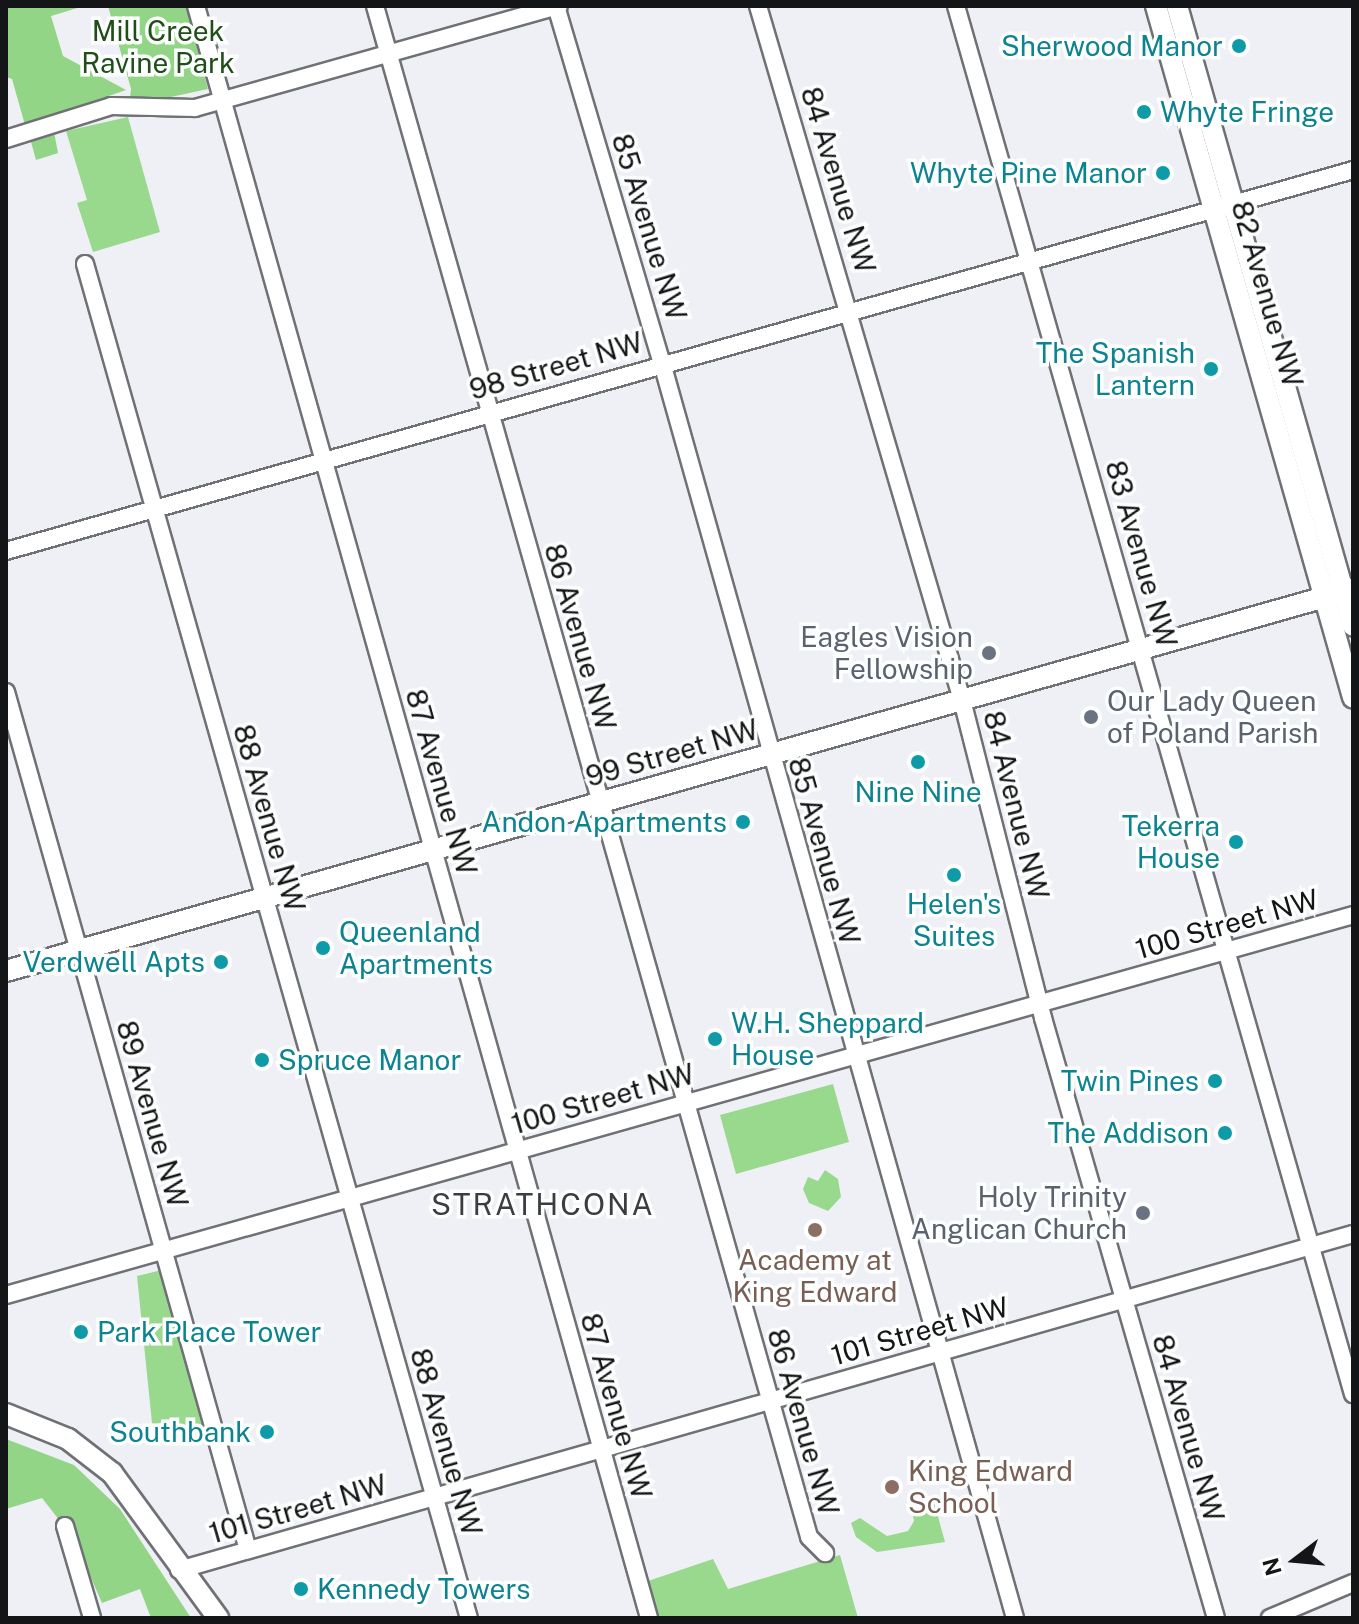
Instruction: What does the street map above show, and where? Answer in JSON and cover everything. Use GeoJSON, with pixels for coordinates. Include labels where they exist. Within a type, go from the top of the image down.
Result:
{"type":"FeatureCollection","features":[{"type":"Feature","properties":{"kind":"main road","name":"82 Avenue NW"},"geometry":{"type":"LineString","coordinates":[[1156,6],[1214,209],[1340,592]]}},
{"type":"Feature","properties":{"kind":"main road","name":"82 Avenue NW"},"geometry":{"type":"LineString","coordinates":[[1177,6],[1340,592]]}},
{"type":"Feature","properties":{"kind":"main road"},"geometry":{"type":"LineString","coordinates":[[1340,592],[1353,626]]}},
{"type":"Feature","properties":{"kind":"main road"},"geometry":{"type":"LineString","coordinates":[[1340,592],[1353,697]]}},
{"type":"Feature","properties":{"kind":"main road","name":"99 Street NW"},"geometry":{"type":"LineString","coordinates":[[6,971],[1340,592]]}},
{"type":"Feature","properties":{"kind":"main road"},"geometry":{"type":"LineString","coordinates":[[6,1414],[68,1439],[112,1473],[179,1570],[218,1618]]}},
{"type":"Feature","properties":{"kind":"street","name":"87 Avenue NW"},"geometry":{"type":"LineString","coordinates":[[196,6],[649,1618]]}},
{"type":"Feature","properties":{"kind":"street","name":"86 Avenue NW"},"geometry":{"type":"LineString","coordinates":[[375,6],[809,1537],[825,1553]]}},
{"type":"Feature","properties":{"kind":"street"},"geometry":{"type":"LineString","coordinates":[[6,139],[111,106],[184,109],[222,101],[557,6]]}},
{"type":"Feature","properties":{"kind":"street","name":"85 Avenue NW"},"geometry":{"type":"LineString","coordinates":[[557,6],[662,363],[769,755],[1015,1618]]}},
{"type":"Feature","properties":{"kind":"street","name":"84 Avenue NW"},"geometry":{"type":"LineString","coordinates":[[758,6],[850,309],[962,700],[1039,1003],[1216,1618]]}},
{"type":"Feature","properties":{"kind":"street","name":"83 Avenue NW"},"geometry":{"type":"LineString","coordinates":[[956,6],[1353,1394]]}},
{"type":"Feature","properties":{"kind":"street","name":"98 Street NW"},"geometry":{"type":"LineString","coordinates":[[6,551],[850,309],[1353,170]]}},
{"type":"Feature","properties":{"kind":"street","name":"88 Avenue NW"},"geometry":{"type":"LineString","coordinates":[[85,264],[469,1618]]}},
{"type":"Feature","properties":{"kind":"street","name":"89 Avenue NW"},"geometry":{"type":"LineString","coordinates":[[6,692],[248,1550]]}},
{"type":"Feature","properties":{"kind":"street","name":"100 Street NW"},"geometry":{"type":"LineString","coordinates":[[6,1295],[1353,915]]}},
{"type":"Feature","properties":{"kind":"street","name":"101 Street NW"},"geometry":{"type":"LineString","coordinates":[[179,1570],[1353,1234]]}},
{"type":"Feature","properties":{"kind":"street"},"geometry":{"type":"LineString","coordinates":[[65,1526],[92,1618]]}},
{"type":"Feature","properties":{"kind":"street"},"geometry":{"type":"LineString","coordinates":[[1270,1618],[1353,1583]]}},
{"type":"Feature","properties":{"kind":"green space"},"geometry":{"type":"Polygon","coordinates":[[[6,6],[84,6],[51,16],[63,56],[126,90],[25,125],[12,79],[6,77],[6,6]]]}},
{"type":"Feature","properties":{"kind":"green space","name":"Mill Creek Ravine Park"},"geometry":{"type":"Polygon","coordinates":[[[108,6],[186,6],[208,89],[129,106],[131,89],[108,6]]]}},
{"type":"Feature","properties":{"kind":"green space"},"geometry":{"type":"Polygon","coordinates":[[[128,117],[160,232],[93,252],[77,203],[87,200],[66,131],[128,117]]]}},
{"type":"Feature","properties":{"kind":"green space"},"geometry":{"type":"Polygon","coordinates":[[[54,132],[58,153],[36,160],[30,138],[54,132]]]}},
{"type":"Feature","properties":{"kind":"green space"},"geometry":{"type":"Polygon","coordinates":[[[833,1084],[849,1142],[736,1174],[720,1115],[833,1084]]]}},
{"type":"Feature","properties":{"kind":"green space"},"geometry":{"type":"Polygon","coordinates":[[[825,1170],[838,1179],[841,1197],[828,1211],[809,1203],[803,1189],[808,1177],[818,1181],[825,1170]]]}},
{"type":"Feature","properties":{"kind":"green space"},"geometry":{"type":"Polygon","coordinates":[[[162,1270],[208,1428],[160,1438],[152,1423],[137,1276],[162,1270]]]}},
{"type":"Feature","properties":{"kind":"green space"},"geometry":{"type":"Polygon","coordinates":[[[6,1439],[74,1465],[120,1509],[191,1618],[151,1618],[140,1589],[102,1603],[74,1539],[42,1498],[6,1509],[6,1439]]]}},
{"type":"Feature","properties":{"kind":"green space"},"geometry":{"type":"Polygon","coordinates":[[[933,1498],[945,1542],[877,1552],[856,1537],[851,1523],[860,1518],[887,1536],[908,1531],[914,1521],[911,1505],[933,1498]]]}},
{"type":"Feature","properties":{"kind":"green space"},"geometry":{"type":"Polygon","coordinates":[[[840,1555],[858,1618],[659,1618],[648,1581],[713,1559],[728,1589],[840,1555]]]}},
{"type":"Feature","properties":{"kind":"place","name":"Sherwood Manor"},"geometry":{"type":"Point","coordinates":[1239,46]}},
{"type":"Feature","properties":{"kind":"place","name":"Whyte Fringe"},"geometry":{"type":"Point","coordinates":[1144,112]}},
{"type":"Feature","properties":{"kind":"place","name":"Whyte Pine Manor"},"geometry":{"type":"Point","coordinates":[1163,173]}},
{"type":"Feature","properties":{"kind":"place","name":"The Spanish Lantern"},"geometry":{"type":"Point","coordinates":[1211,369]}},
{"type":"Feature","properties":{"kind":"place","name":"Eagles Vision Fellowship"},"geometry":{"type":"Point","coordinates":[989,653]}},
{"type":"Feature","properties":{"kind":"place","name":"Our Lady Queen of Poland Parish"},"geometry":{"type":"Point","coordinates":[1091,717]}},
{"type":"Feature","properties":{"kind":"place","name":"Nine Nine"},"geometry":{"type":"Point","coordinates":[918,762]}},
{"type":"Feature","properties":{"kind":"place","name":"Andon Apartments"},"geometry":{"type":"Point","coordinates":[743,822]}},
{"type":"Feature","properties":{"kind":"place","name":"Tekerra House"},"geometry":{"type":"Point","coordinates":[1236,842]}},
{"type":"Feature","properties":{"kind":"place","name":"Helen's Suites"},"geometry":{"type":"Point","coordinates":[954,875]}},
{"type":"Feature","properties":{"kind":"place","name":"Queenland Apartments"},"geometry":{"type":"Point","coordinates":[323,948]}},
{"type":"Feature","properties":{"kind":"place","name":"Verdwell Apts"},"geometry":{"type":"Point","coordinates":[221,962]}},
{"type":"Feature","properties":{"kind":"place","name":"W.H. Sheppard House"},"geometry":{"type":"Point","coordinates":[715,1039]}},
{"type":"Feature","properties":{"kind":"place","name":"Spruce Manor"},"geometry":{"type":"Point","coordinates":[262,1060]}},
{"type":"Feature","properties":{"kind":"place","name":"Twin Pines"},"geometry":{"type":"Point","coordinates":[1215,1081]}},
{"type":"Feature","properties":{"kind":"place","name":"The Addison"},"geometry":{"type":"Point","coordinates":[1225,1133]}},
{"type":"Feature","properties":{"kind":"place","name":"Holy Trinity Anglican Church"},"geometry":{"type":"Point","coordinates":[1143,1213]}},
{"type":"Feature","properties":{"kind":"place","name":"Academy at King Edward"},"geometry":{"type":"Point","coordinates":[815,1230]}},
{"type":"Feature","properties":{"kind":"place","name":"Park Place Tower"},"geometry":{"type":"Point","coordinates":[81,1332]}},
{"type":"Feature","properties":{"kind":"place","name":"Southbank"},"geometry":{"type":"Point","coordinates":[267,1432]}},
{"type":"Feature","properties":{"kind":"place","name":"King Edward School"},"geometry":{"type":"Point","coordinates":[892,1487]}},
{"type":"Feature","properties":{"kind":"place","name":"Kennedy Towers"},"geometry":{"type":"Point","coordinates":[301,1589]}},
{"type":"Feature","properties":{"kind":"district","name":"STRATHCONA"},"geometry":{"type":"Point","coordinates":[543,1204]}}]}
